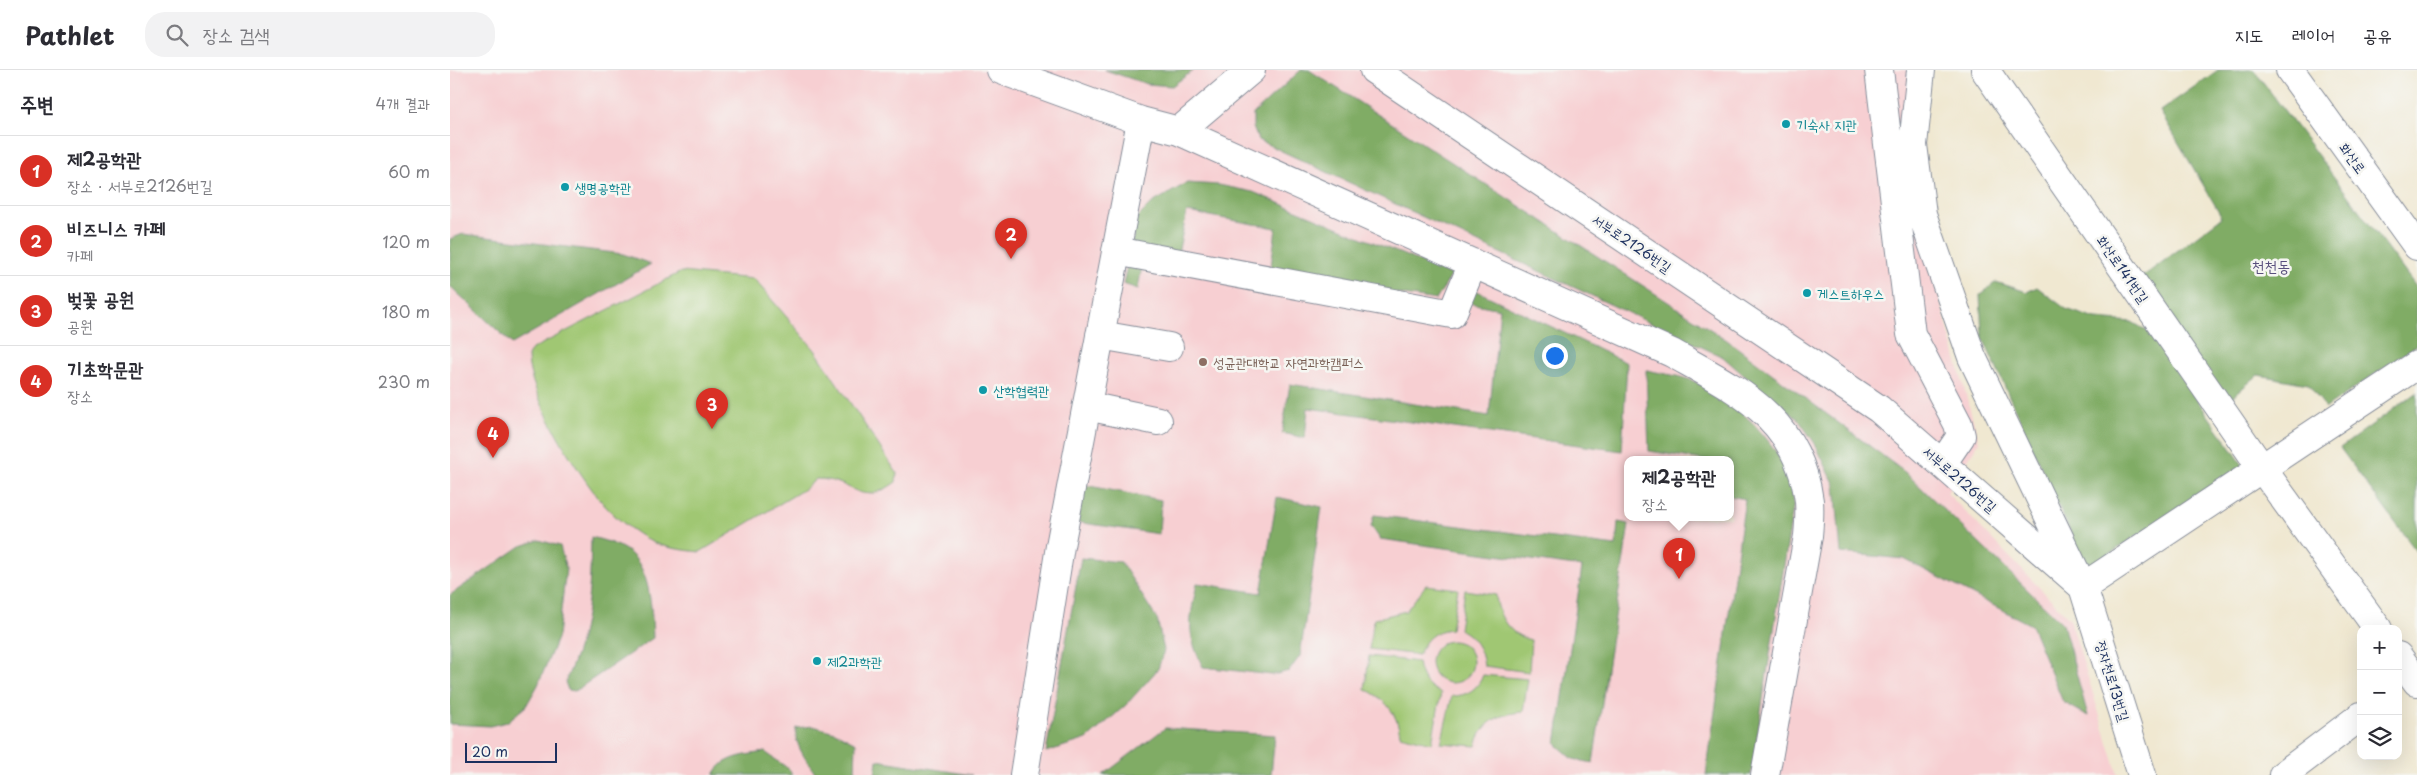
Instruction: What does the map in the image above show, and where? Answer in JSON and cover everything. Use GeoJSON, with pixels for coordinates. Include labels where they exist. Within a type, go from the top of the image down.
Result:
{"type":"FeatureCollection","features":[{"type":"Feature","properties":{"kind":"street"},"geometry":{"type":"LineString","coordinates":[[1000,70],[1140,121],[1178,131],[1672,354],[1748,397],[1780,426],[1801,462],[1809,502],[1808,536],[1766,775]]}},
{"type":"Feature","properties":{"kind":"street"},"geometry":{"type":"LineString","coordinates":[[1178,131],[1252,70]]}},
{"type":"Feature","properties":{"kind":"street","name":"서부로2126번길"},"geometry":{"type":"LineString","coordinates":[[1374,70],[1880,409],[2083,587]]}},
{"type":"Feature","properties":{"kind":"street"},"geometry":{"type":"LineString","coordinates":[[1879,70],[1910,334],[1958,424],[1961,436],[1942,464]]}},
{"type":"Feature","properties":{"kind":"street"},"geometry":{"type":"LineString","coordinates":[[1921,70],[1913,145],[1922,214],[1972,356],[2083,587],[2417,365]]}},
{"type":"Feature","properties":{"kind":"street","name":"화산로141번길"},"geometry":{"type":"LineString","coordinates":[[1984,70],[2261,467],[2375,625]]}},
{"type":"Feature","properties":{"kind":"street","name":"화산로"},"geometry":{"type":"LineString","coordinates":[[2290,70],[2417,246]]}},
{"type":"Feature","properties":{"kind":"street"},"geometry":{"type":"LineString","coordinates":[[1024,775],[1060,546],[1140,121]]}},
{"type":"Feature","properties":{"kind":"street"},"geometry":{"type":"LineString","coordinates":[[1116,251],[1452,314],[1473,264]]}},
{"type":"Feature","properties":{"kind":"street"},"geometry":{"type":"LineString","coordinates":[[1100,334],[1169,347]]}},
{"type":"Feature","properties":{"kind":"street"},"geometry":{"type":"LineString","coordinates":[[1087,406],[1158,421]]}},
{"type":"Feature","properties":{"kind":"street","name":"정자천로13번길"},"geometry":{"type":"LineString","coordinates":[[2083,587],[2142,775]]}},
{"type":"Feature","properties":{"kind":"street"},"geometry":{"type":"LineString","coordinates":[[2282,775],[2357,719]]}},
{"type":"Feature","properties":{"kind":"shaded area","name":"성균관대학교 자연과학캠퍼스"},"geometry":{"type":"Polygon","coordinates":[[[450,70],[1915,70],[1935,282],[1979,442],[1947,493],[2070,619],[2118,775],[450,775],[450,70]]]}},
{"type":"Feature","properties":{"kind":"green space"},"geometry":{"type":"Polygon","coordinates":[[[1105,70],[1194,70],[1172,86],[1147,84],[1105,70]]]}},
{"type":"Feature","properties":{"kind":"green space"},"geometry":{"type":"Polygon","coordinates":[[[1301,70],[1309,70],[1727,340],[1906,473],[2063,624],[2088,716],[2063,702],[2031,625],[1904,559],[1841,553],[1835,485],[1814,442],[1798,419],[1723,357],[1258,140],[1253,127],[1253,114],[1301,70]]]}},
{"type":"Feature","properties":{"kind":"green space"},"geometry":{"type":"Polygon","coordinates":[[[2218,70],[2254,70],[2417,288],[2417,345],[2326,408],[2308,384],[2258,375],[2226,402],[2141,278],[2222,217],[2160,111],[2218,70]]]}},
{"type":"Feature","properties":{"kind":"green space"},"geometry":{"type":"Polygon","coordinates":[[[1187,183],[1219,185],[1253,192],[1452,275],[1436,300],[1270,274],[1276,228],[1187,212],[1175,267],[1143,260],[1138,289],[1123,284],[1137,218],[1152,203],[1187,183]]]}},
{"type":"Feature","properties":{"kind":"green space"},"geometry":{"type":"Polygon","coordinates":[[[463,234],[623,254],[651,264],[512,344],[450,286],[450,239],[463,234]]]}},
{"type":"Feature","properties":{"kind":"green space"},"geometry":{"type":"Polygon","coordinates":[[[681,272],[754,279],[815,350],[897,473],[896,482],[883,490],[864,493],[840,483],[816,479],[806,488],[700,552],[654,543],[629,527],[611,512],[586,482],[559,438],[537,392],[530,372],[528,356],[532,349],[681,272]]]}},
{"type":"Feature","properties":{"kind":"green space"},"geometry":{"type":"Polygon","coordinates":[[[1996,282],[2027,292],[2037,287],[2066,309],[2096,319],[2132,322],[2149,332],[2243,465],[2087,569],[1982,336],[1980,295],[1996,282]]]}},
{"type":"Feature","properties":{"kind":"green space"},"geometry":{"type":"Polygon","coordinates":[[[1473,289],[1627,363],[1622,451],[1308,408],[1305,438],[1282,433],[1290,384],[1489,416],[1500,309],[1470,303],[1473,289]]]}},
{"type":"Feature","properties":{"kind":"green space"},"geometry":{"type":"Polygon","coordinates":[[[1646,370],[1691,380],[1706,387],[1735,407],[1761,432],[1772,446],[1781,460],[1790,481],[1794,502],[1751,775],[1706,775],[1745,499],[1734,497],[1734,456],[1679,456],[1649,451],[1646,370]]]}},
{"type":"Feature","properties":{"kind":"green space"},"geometry":{"type":"Polygon","coordinates":[[[2417,392],[2417,552],[2340,448],[2417,392]]]}},
{"type":"Feature","properties":{"kind":"green space"},"geometry":{"type":"Polygon","coordinates":[[[1085,485],[1161,500],[1159,534],[1076,522],[1085,485]]]}},
{"type":"Feature","properties":{"kind":"green space"},"geometry":{"type":"Polygon","coordinates":[[[1277,497],[1322,507],[1300,656],[1289,671],[1272,675],[1203,667],[1193,644],[1191,634],[1192,607],[1197,583],[1261,593],[1277,497]]]}},
{"type":"Feature","properties":{"kind":"green space"},"geometry":{"type":"Polygon","coordinates":[[[1374,515],[1616,546],[1618,522],[1629,524],[1593,763],[1573,759],[1556,744],[1582,567],[1380,539],[1371,526],[1374,515]]]}},
{"type":"Feature","properties":{"kind":"green space"},"geometry":{"type":"Polygon","coordinates":[[[591,537],[619,546],[629,552],[639,564],[647,584],[653,638],[575,691],[568,690],[565,682],[584,628],[589,593],[591,537]]]}},
{"type":"Feature","properties":{"kind":"green space"},"geometry":{"type":"Polygon","coordinates":[[[539,540],[560,546],[566,569],[558,636],[538,685],[526,706],[507,722],[490,726],[450,724],[450,595],[521,546],[539,540]]]}},
{"type":"Feature","properties":{"kind":"green space"},"geometry":{"type":"Polygon","coordinates":[[[1081,558],[1121,562],[1157,619],[1164,650],[1158,669],[1126,705],[1087,739],[1046,752],[1081,558]]]}},
{"type":"Feature","properties":{"kind":"green space"},"geometry":{"type":"Polygon","coordinates":[[[1426,585],[1458,589],[1451,629],[1431,636],[1424,644],[1419,655],[1369,649],[1374,619],[1406,611],[1426,585]]]}},
{"type":"Feature","properties":{"kind":"green space"},"geometry":{"type":"Polygon","coordinates":[[[1465,590],[1496,595],[1499,611],[1506,624],[1523,638],[1531,640],[1529,672],[1484,666],[1481,654],[1473,639],[1459,629],[1465,590]]]}},
{"type":"Feature","properties":{"kind":"green space"},"geometry":{"type":"Polygon","coordinates":[[[1456,641],[1464,644],[1470,650],[1473,662],[1470,674],[1464,680],[1448,683],[1440,680],[1434,674],[1431,658],[1434,650],[1440,644],[1456,641]]]}},
{"type":"Feature","properties":{"kind":"green space"},"geometry":{"type":"Polygon","coordinates":[[[1369,656],[1418,662],[1420,672],[1425,681],[1441,693],[1432,743],[1400,735],[1396,720],[1389,707],[1365,689],[1369,656]]]}},
{"type":"Feature","properties":{"kind":"green space"},"geometry":{"type":"Polygon","coordinates":[[[1483,675],[1528,679],[1523,712],[1493,720],[1483,730],[1476,746],[1441,743],[1452,696],[1462,695],[1471,691],[1483,675]]]}},
{"type":"Feature","properties":{"kind":"green space"},"geometry":{"type":"Polygon","coordinates":[[[813,726],[835,732],[856,743],[855,775],[816,775],[799,747],[796,735],[796,728],[813,726]]]}},
{"type":"Feature","properties":{"kind":"green space"},"geometry":{"type":"Polygon","coordinates":[[[1165,728],[1275,735],[1271,775],[1103,775],[1165,728]]]}},
{"type":"Feature","properties":{"kind":"green space"},"geometry":{"type":"Polygon","coordinates":[[[765,752],[789,769],[792,775],[714,775],[729,760],[765,752]]]}},
{"type":"Feature","properties":{"kind":"green space"},"geometry":{"type":"Polygon","coordinates":[[[877,760],[972,775],[875,775],[877,760]]]}},
{"type":"Feature","properties":{"kind":"place","name":"기숙사 지관"},"geometry":{"type":"Point","coordinates":[1786,124]}},
{"type":"Feature","properties":{"kind":"place","name":"생명공학관"},"geometry":{"type":"Point","coordinates":[565,187]}},
{"type":"Feature","properties":{"kind":"place","name":"비즈니스 카페"},"geometry":{"type":"Point","coordinates":[1011,259]}},
{"type":"Feature","properties":{"kind":"place","name":"게스트하우스"},"geometry":{"type":"Point","coordinates":[1807,293]}},
{"type":"Feature","properties":{"kind":"place","name":"성균관대학교 자연과학캠퍼스"},"geometry":{"type":"Point","coordinates":[1203,362]}},
{"type":"Feature","properties":{"kind":"place","name":"산학협력관"},"geometry":{"type":"Point","coordinates":[983,390]}},
{"type":"Feature","properties":{"kind":"place","name":"벚꽃 공원"},"geometry":{"type":"Point","coordinates":[712,429]}},
{"type":"Feature","properties":{"kind":"place","name":"기초학문관"},"geometry":{"type":"Point","coordinates":[493,458]}},
{"type":"Feature","properties":{"kind":"place","name":"제2공학관"},"geometry":{"type":"Point","coordinates":[1679,579]}},
{"type":"Feature","properties":{"kind":"place","name":"제2과학관"},"geometry":{"type":"Point","coordinates":[817,661]}},
{"type":"Feature","properties":{"kind":"district","name":"천천동"},"geometry":{"type":"Point","coordinates":[2271,265]}}]}
